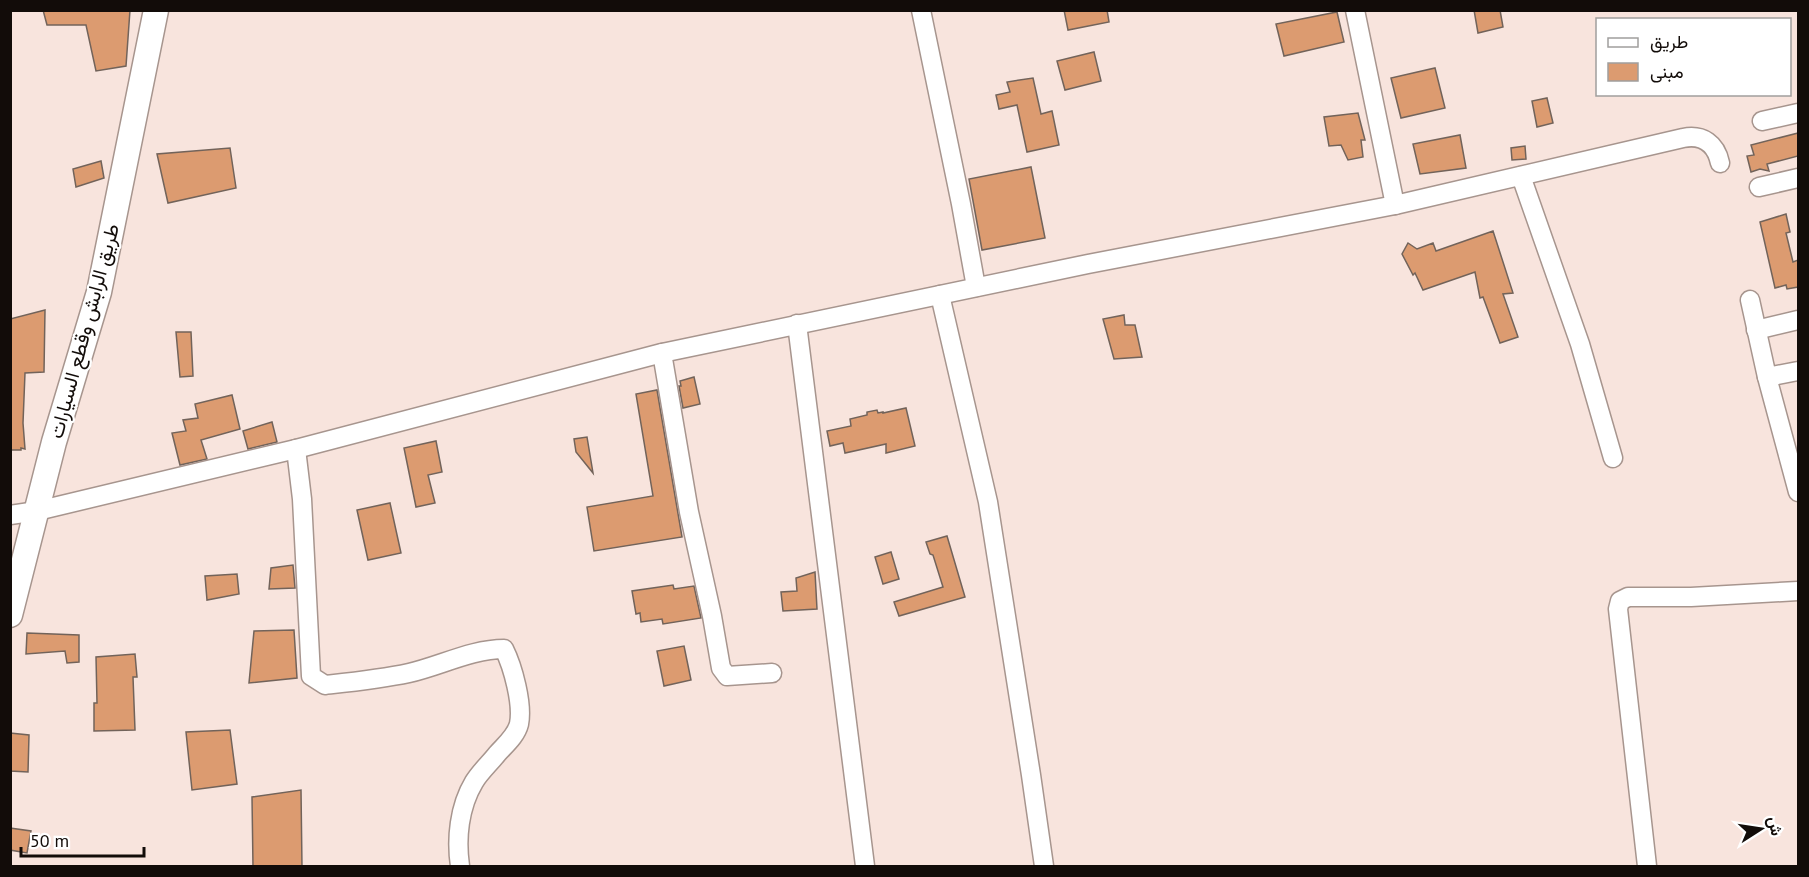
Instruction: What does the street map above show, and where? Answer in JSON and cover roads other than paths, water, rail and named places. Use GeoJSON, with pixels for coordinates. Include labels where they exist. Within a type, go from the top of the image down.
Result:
{"type":"FeatureCollection","features":[{"type":"Feature","properties":{"kind":"main road","name":"طريق الرابش وقطع السيارات"},"geometry":{"type":"LineString","coordinates":[[10,615],[54,442],[99,292],[156,10]]}},
{"type":"Feature","properties":{"kind":"street"},"geometry":{"type":"LineString","coordinates":[[921,10],[976,287]]}},
{"type":"Feature","properties":{"kind":"street"},"geometry":{"type":"LineString","coordinates":[[1355,10],[1395,205]]}},
{"type":"Feature","properties":{"kind":"street"},"geometry":{"type":"LineString","coordinates":[[1762,121],[1798,113]]}},
{"type":"Feature","properties":{"kind":"street"},"geometry":{"type":"LineString","coordinates":[[10,515],[37,511],[296,449],[662,353],[976,287],[1395,205],[1691,136],[1699,137],[1712,145],[1720,163]]}},
{"type":"Feature","properties":{"kind":"street"},"geometry":{"type":"LineString","coordinates":[[1521,176],[1580,344],[1614,458]]}},
{"type":"Feature","properties":{"kind":"street"},"geometry":{"type":"LineString","coordinates":[[1759,188],[1798,179]]}},
{"type":"Feature","properties":{"kind":"street"},"geometry":{"type":"LineString","coordinates":[[940,295],[988,502],[1044,867]]}},
{"type":"Feature","properties":{"kind":"street"},"geometry":{"type":"LineString","coordinates":[[1750,300],[1767,377],[1798,492]]}},
{"type":"Feature","properties":{"kind":"street"},"geometry":{"type":"LineString","coordinates":[[1756,330],[1798,320]]}},
{"type":"Feature","properties":{"kind":"street"},"geometry":{"type":"LineString","coordinates":[[797,324],[865,867]]}},
{"type":"Feature","properties":{"kind":"street"},"geometry":{"type":"LineString","coordinates":[[662,353],[689,512],[721,668],[727,676],[772,673]]}},
{"type":"Feature","properties":{"kind":"street"},"geometry":{"type":"LineString","coordinates":[[1767,377],[1798,370]]}},
{"type":"Feature","properties":{"kind":"street"},"geometry":{"type":"LineString","coordinates":[[296,449],[302,499],[311,676],[325,685],[343,683],[408,673],[489,649],[504,649],[512,663],[519,707],[519,725],[474,782],[462,811],[458,849],[460,867]]}},
{"type":"Feature","properties":{"kind":"street"},"geometry":{"type":"LineString","coordinates":[[1647,867],[1618,609],[1620,601],[1628,597],[1691,597],[1798,591]]}}]}
